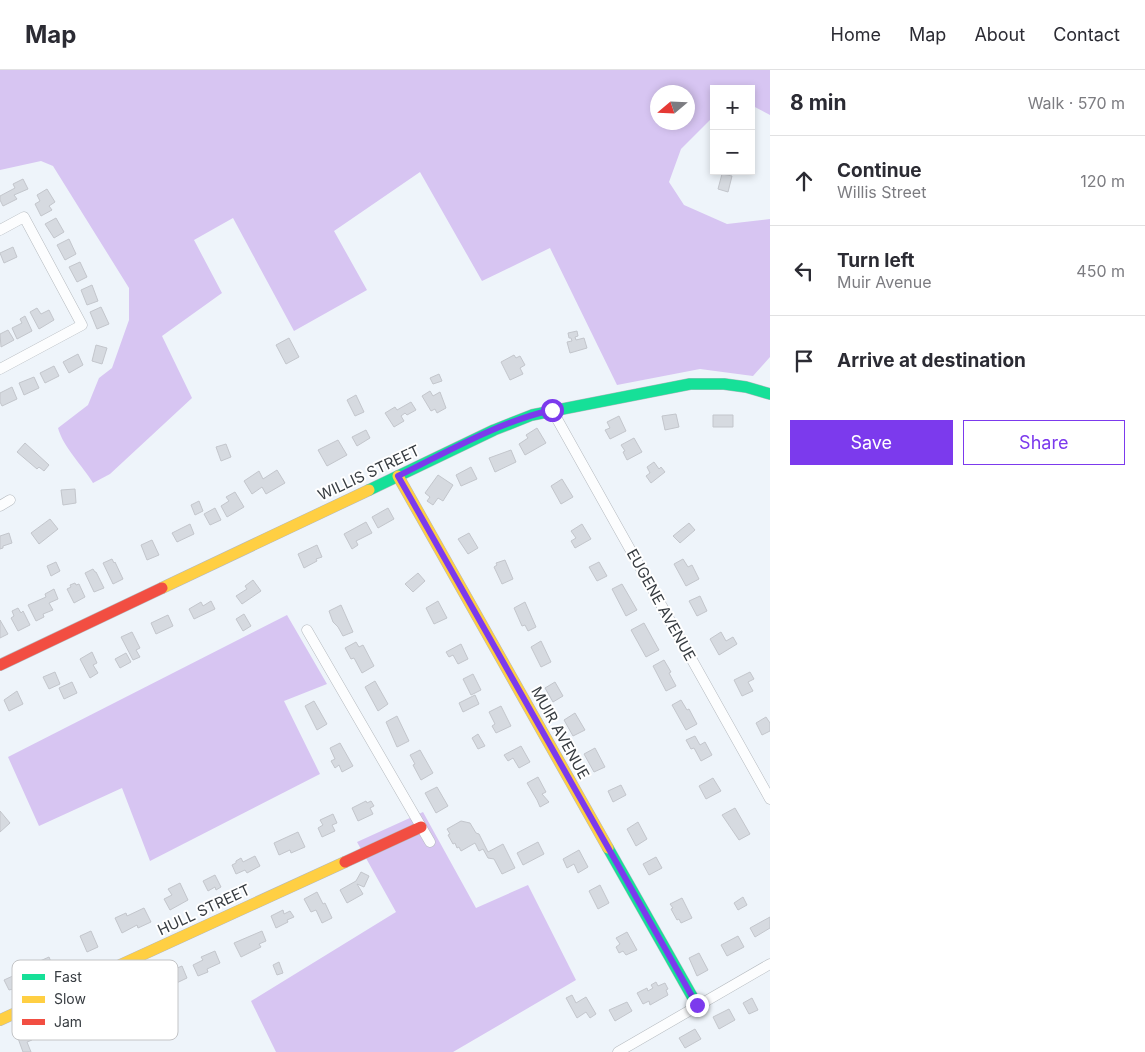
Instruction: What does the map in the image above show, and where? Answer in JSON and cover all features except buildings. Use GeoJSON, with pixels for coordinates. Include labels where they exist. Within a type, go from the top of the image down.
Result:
{"type":"FeatureCollection","features":[{"type":"Feature","properties":{"kind":"street"},"geometry":{"type":"LineString","coordinates":[[0,230],[24,217],[82,326],[0,369]]}},
{"type":"Feature","properties":{"kind":"street","name":"WILLIS STREET"},"geometry":{"type":"LineString","coordinates":[[0,665],[494,430],[532,414],[700,382],[739,385],[770,394]]}},
{"type":"Feature","properties":{"kind":"street","name":"EUGENE AVENUE"},"geometry":{"type":"LineString","coordinates":[[552,410],[770,799]]}},
{"type":"Feature","properties":{"kind":"street","name":"MUIR AVENUE"},"geometry":{"type":"LineString","coordinates":[[398,476],[697,1005]]}},
{"type":"Feature","properties":{"kind":"street"},"geometry":{"type":"LineString","coordinates":[[0,506],[10,500]]}},
{"type":"Feature","properties":{"kind":"street"},"geometry":{"type":"LineString","coordinates":[[307,630],[430,842]]}},
{"type":"Feature","properties":{"kind":"street","name":"HULL STREET"},"geometry":{"type":"LineString","coordinates":[[130,960],[421,826]]}},
{"type":"Feature","properties":{"kind":"street"},"geometry":{"type":"LineString","coordinates":[[618,1052],[770,964]]}},
{"type":"Feature","properties":{"kind":"street","name":"HULL STREET"},"geometry":{"type":"LineString","coordinates":[[0,1020],[12,1014]]}},
{"type":"Feature","properties":{"kind":"shaded area"},"geometry":{"type":"Polygon","coordinates":[[[0,70],[770,70],[770,115],[755,107],[755,85],[710,85],[710,120],[681,149],[669,182],[684,205],[727,224],[770,219],[770,357],[753,376],[700,369],[617,385],[550,248],[482,281],[420,172],[334,231],[367,290],[294,331],[233,218],[194,240],[222,293],[162,336],[192,398],[110,474],[93,483],[69,449],[58,428],[88,405],[99,378],[112,368],[129,320],[129,288],[53,166],[41,161],[0,170],[0,70]]]}},
{"type":"Feature","properties":{"kind":"shaded area"},"geometry":{"type":"Polygon","coordinates":[[[287,615],[327,684],[284,701],[320,774],[150,861],[122,788],[39,826],[8,757],[287,615]]]}},
{"type":"Feature","properties":{"kind":"shaded area"},"geometry":{"type":"Polygon","coordinates":[[[423,812],[476,908],[528,885],[576,980],[453,1052],[276,1052],[251,1001],[396,912],[357,842],[423,812]]]}},
{"type":"Feature","properties":{"kind":"traffic: fast"},"geometry":{"type":"LineString","coordinates":[[369,490],[494,430],[532,415],[690,384],[724,384],[746,387],[770,394]]}},
{"type":"Feature","properties":{"kind":"traffic: fast"},"geometry":{"type":"LineString","coordinates":[[608,848],[697,1005]]}},
{"type":"Feature","properties":{"kind":"traffic: slow"},"geometry":{"type":"LineString","coordinates":[[398,476],[608,848]]}},
{"type":"Feature","properties":{"kind":"traffic: slow"},"geometry":{"type":"LineString","coordinates":[[162,588],[369,490]]}},
{"type":"Feature","properties":{"kind":"traffic: slow"},"geometry":{"type":"LineString","coordinates":[[131,960],[345,862]]}},
{"type":"Feature","properties":{"kind":"traffic: slow"},"geometry":{"type":"LineString","coordinates":[[0,1020],[12,1015]]}},
{"type":"Feature","properties":{"kind":"traffic: jam"},"geometry":{"type":"LineString","coordinates":[[0,665],[162,588]]}},
{"type":"Feature","properties":{"kind":"traffic: jam"},"geometry":{"type":"LineString","coordinates":[[345,862],[421,827]]}},
{"type":"Feature","properties":{"kind":"route"},"geometry":{"type":"LineString","coordinates":[[552,410],[532,414],[511,422],[398,476],[697,1005]]}}]}
